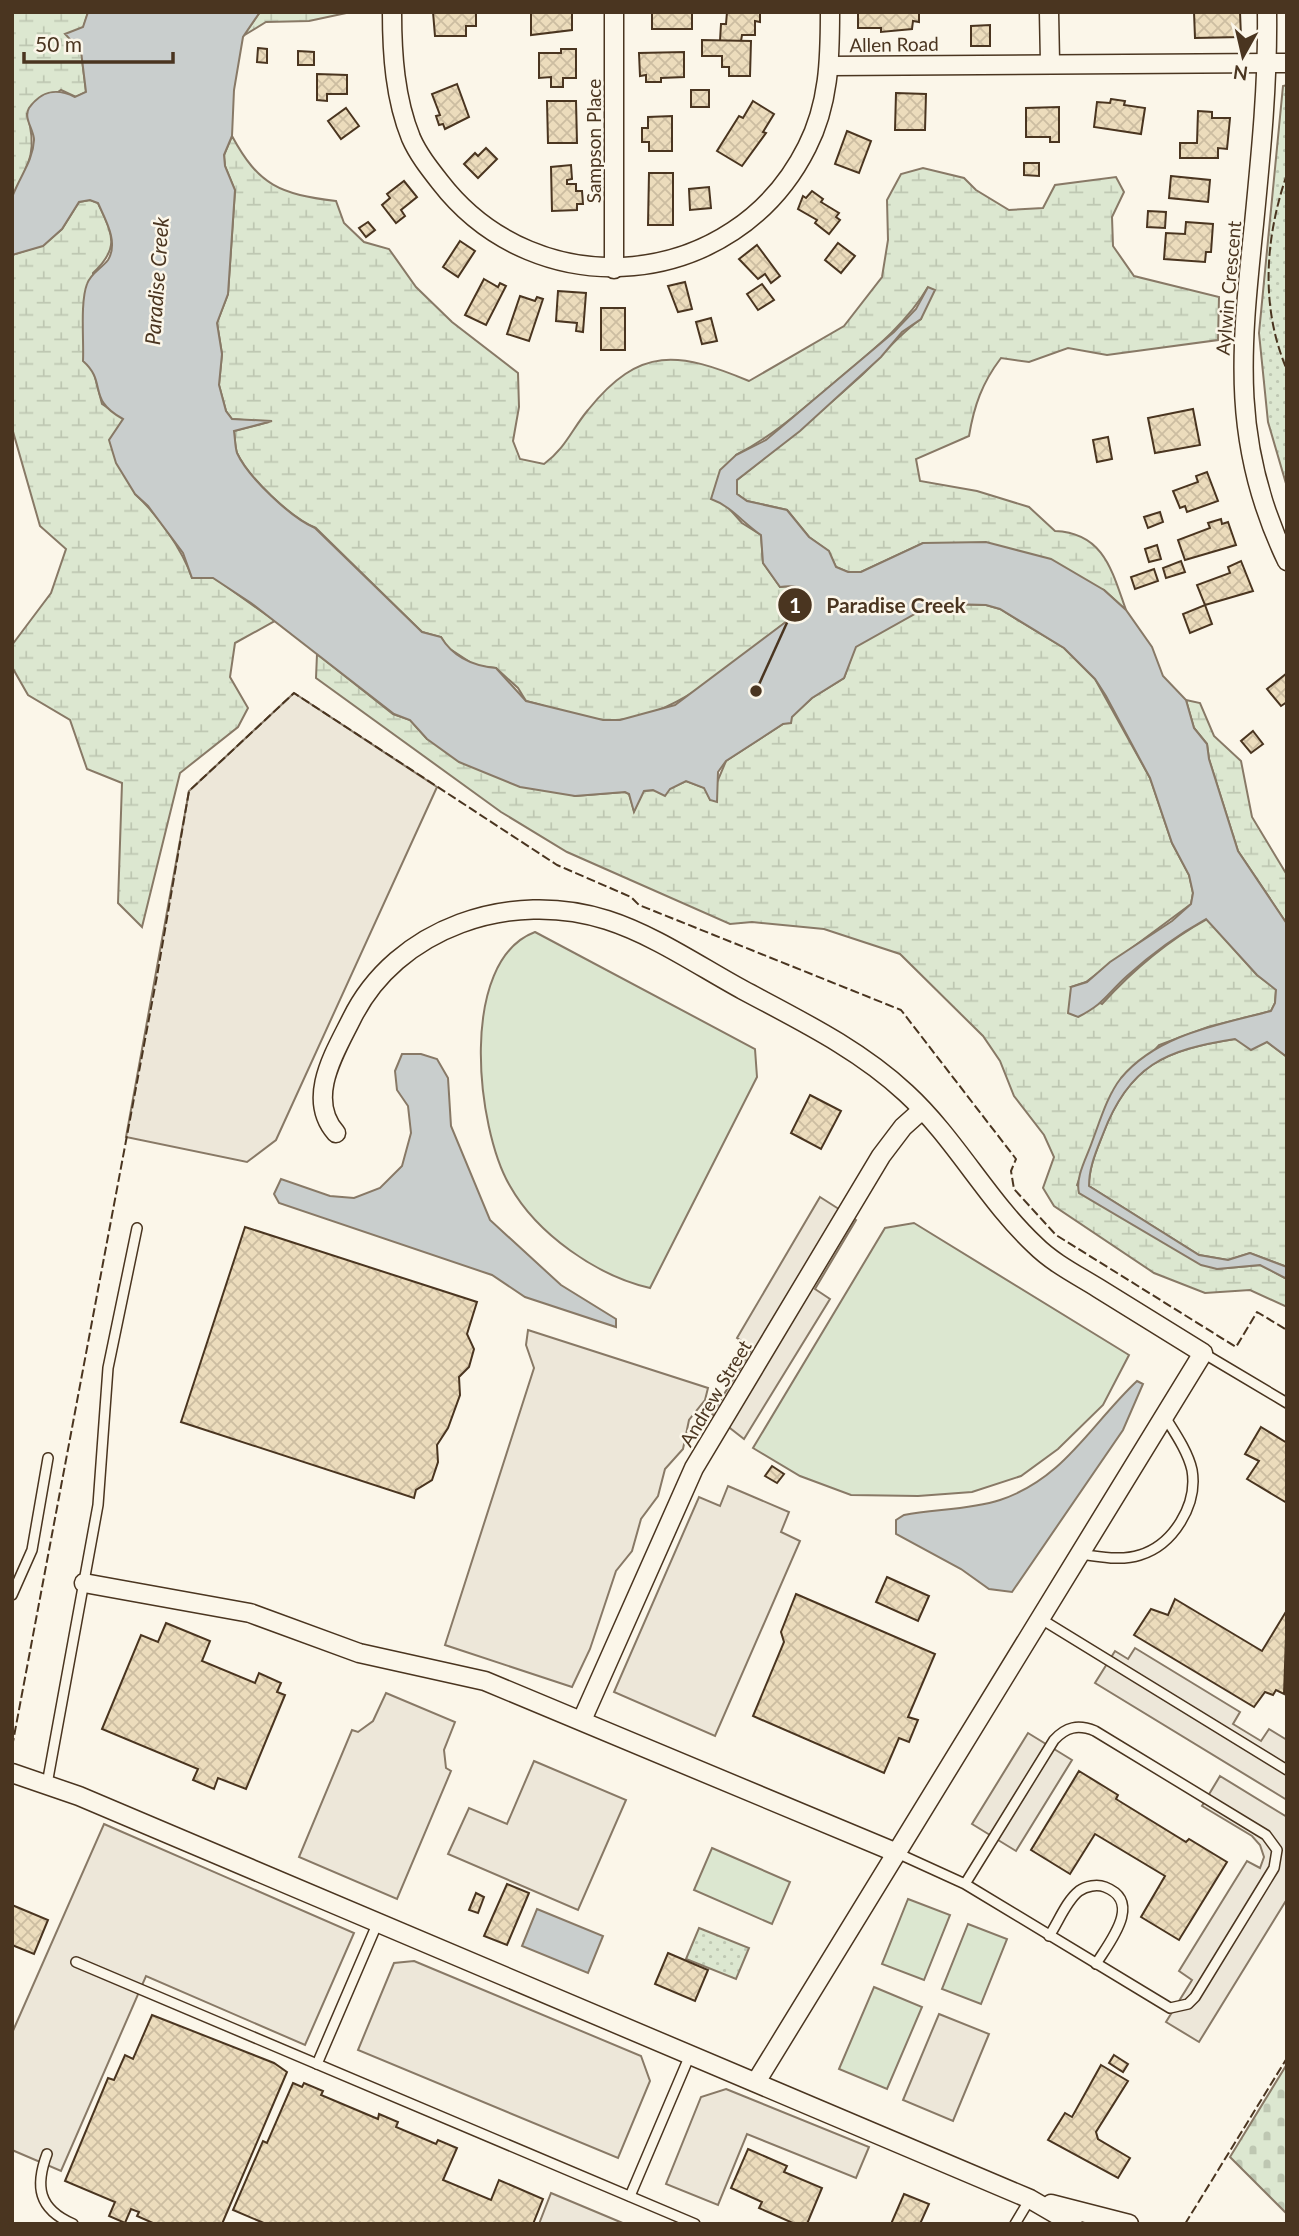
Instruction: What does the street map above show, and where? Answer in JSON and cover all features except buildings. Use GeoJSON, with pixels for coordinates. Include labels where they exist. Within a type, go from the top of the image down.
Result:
{"type":"FeatureCollection","features":[{"type":"Feature","properties":{"kind":"street","name":"Allen Road"},"geometry":{"type":"LineString","coordinates":[[392,12],[401,107],[412,138],[425,162],[448,192],[469,214],[492,232],[532,253],[573,265],[614,269],[666,262],[696,251],[759,212],[788,178],[808,146],[823,102],[830,66],[1051,62],[1287,63]]}},
{"type":"Feature","properties":{"kind":"street","name":"Sampson Place"},"geometry":{"type":"LineString","coordinates":[[614,12],[614,269]]}},
{"type":"Feature","properties":{"kind":"street"},"geometry":{"type":"LineString","coordinates":[[830,12],[830,66]]}},
{"type":"Feature","properties":{"kind":"street"},"geometry":{"type":"LineString","coordinates":[[1049,12],[1051,62]]}},
{"type":"Feature","properties":{"kind":"street","name":"Aylwin Crescent"},"geometry":{"type":"LineString","coordinates":[[1267,12],[1268,63],[1243,326],[1242,388],[1256,481],[1271,528],[1287,561]]}},
{"type":"Feature","properties":{"kind":"street"},"geometry":{"type":"LineString","coordinates":[[336,1133],[326,1121],[322,1108],[330,1062],[354,1013],[374,985],[415,945],[468,920],[533,909],[587,914],[631,930],[849,1048],[885,1075],[922,1110],[1035,1246],[1203,1353],[756,2082]]}},
{"type":"Feature","properties":{"kind":"street","name":"Andrew Street"},"geometry":{"type":"LineString","coordinates":[[582,1720],[694,1468],[881,1156],[903,1127],[922,1110]]}},
{"type":"Feature","properties":{"kind":"street"},"geometry":{"type":"LineString","coordinates":[[84,1583],[250,1613],[359,1653],[485,1681],[897,1853]]}},
{"type":"Feature","properties":{"kind":"street"},"geometry":{"type":"LineString","coordinates":[[12,1773],[47,1784],[756,2082],[1030,2199],[1073,2224]]}},
{"type":"Feature","properties":{"kind":"street"},"geometry":{"type":"LineString","coordinates":[[1030,2199],[1129,2224]]}},
{"type":"Feature","properties":{"kind":"lane"},"geometry":{"type":"LineString","coordinates":[[47,1784],[98,1505],[108,1368],[137,1228]]}},
{"type":"Feature","properties":{"kind":"lane"},"geometry":{"type":"LineString","coordinates":[[1203,1353],[1287,1404]]}},
{"type":"Feature","properties":{"kind":"lane"},"geometry":{"type":"LineString","coordinates":[[1081,1554],[1104,1558],[1140,1555],[1170,1537],[1183,1516],[1189,1506],[1192,1470],[1165,1417]]}},
{"type":"Feature","properties":{"kind":"lane"},"geometry":{"type":"LineString","coordinates":[[12,1595],[32,1550],[48,1458]]}},
{"type":"Feature","properties":{"kind":"lane"},"geometry":{"type":"LineString","coordinates":[[1041,1619],[1287,1770]]}},
{"type":"Feature","properties":{"kind":"lane"},"geometry":{"type":"LineString","coordinates":[[897,1853],[965,1884],[1170,2008],[1188,2004],[1274,1868],[1277,1850],[1273,1842],[1095,1731],[1077,1726],[1068,1728],[1054,1740],[965,1884]]}},
{"type":"Feature","properties":{"kind":"lane"},"geometry":{"type":"LineString","coordinates":[[1049,1936],[1079,1891],[1097,1886],[1106,1888],[1120,1900],[1123,1918],[1096,1964]]}},
{"type":"Feature","properties":{"kind":"lane"},"geometry":{"type":"LineString","coordinates":[[317,2064],[378,1922]]}},
{"type":"Feature","properties":{"kind":"lane"},"geometry":{"type":"LineString","coordinates":[[76,1962],[695,2224]]}},
{"type":"Feature","properties":{"kind":"lane"},"geometry":{"type":"LineString","coordinates":[[630,2196],[690,2055]]}},
{"type":"Feature","properties":{"kind":"lane"},"geometry":{"type":"LineString","coordinates":[[47,2154],[38,2178],[44,2200],[56,2216],[72,2224]]}},
{"type":"Feature","properties":{"kind":"lane"},"geometry":{"type":"LineString","coordinates":[[1015,2224],[1030,2199]]}},
{"type":"Feature","properties":{"kind":"green space"},"geometry":{"type":"Polygon","coordinates":[[[12,12],[88,12],[82,45],[86,92],[76,97],[61,90],[27,114],[32,148],[12,197],[12,12]]]}},
{"type":"Feature","properties":{"kind":"green space"},"geometry":{"type":"Polygon","coordinates":[[[260,12],[351,12],[309,21],[266,22],[243,36],[260,12]]]}},
{"type":"Feature","properties":{"kind":"green space"},"geometry":{"type":"Polygon","coordinates":[[[1287,85],[1287,487],[1268,422],[1259,333],[1283,86],[1287,85]]]}},
{"type":"Feature","properties":{"kind":"green space"},"geometry":{"type":"Polygon","coordinates":[[[232,136],[252,166],[273,185],[300,195],[336,201],[344,223],[364,242],[389,249],[416,287],[452,322],[518,373],[519,407],[513,441],[520,459],[544,464],[563,445],[607,389],[625,374],[643,365],[662,360],[681,360],[702,364],[749,381],[844,326],[882,277],[888,240],[887,200],[901,174],[923,168],[964,178],[976,190],[1009,210],[1043,208],[1055,185],[1116,177],[1124,192],[1112,217],[1113,246],[1134,276],[1219,297],[1218,340],[1107,355],[1068,348],[1029,362],[1001,358],[980,395],[969,436],[916,459],[920,481],[977,491],[1029,507],[1055,531],[1072,533],[1085,539],[1104,557],[1126,610],[1104,590],[923,543],[861,572],[848,572],[836,567],[828,551],[809,537],[787,510],[747,501],[737,494],[737,480],[862,375],[921,319],[928,287],[909,314],[873,349],[787,421],[736,455],[725,504],[742,523],[761,535],[763,563],[780,587],[793,586],[803,590],[810,596],[808,606],[712,680],[659,710],[632,718],[605,720],[575,715],[526,701],[518,688],[496,668],[476,666],[447,647],[441,637],[422,632],[316,528],[271,496],[250,473],[237,453],[234,431],[269,422],[232,419],[226,411],[219,385],[222,354],[217,323],[228,294],[235,191],[225,166],[224,155],[232,136]]]}},
{"type":"Feature","properties":{"kind":"green space"},"geometry":{"type":"Polygon","coordinates":[[[90,200],[98,203],[111,240],[108,255],[93,273],[93,369],[102,404],[124,419],[135,494],[168,533],[192,578],[213,577],[275,621],[235,643],[230,677],[248,708],[238,727],[180,773],[142,927],[118,903],[122,783],[87,769],[70,720],[28,695],[12,667],[12,645],[51,593],[66,549],[40,526],[12,428],[12,255],[43,245],[62,229],[79,202],[90,200]]]}},
{"type":"Feature","properties":{"kind":"green space"},"geometry":{"type":"Polygon","coordinates":[[[950,604],[986,605],[1000,609],[1064,648],[1095,679],[1150,778],[1172,843],[1189,875],[1193,893],[1191,904],[1086,982],[1071,987],[1102,1004],[1151,957],[1207,919],[1257,975],[1276,989],[1275,1003],[1271,1011],[1208,1027],[1159,1045],[1108,1101],[1077,1185],[1217,1269],[1261,1265],[1287,1279],[1287,1307],[1250,1290],[1205,1293],[1154,1273],[1054,1206],[1043,1188],[1054,1157],[1044,1135],[1014,1096],[1000,1061],[983,1036],[900,954],[824,929],[752,922],[730,924],[567,852],[501,812],[316,678],[317,654],[393,714],[410,720],[427,739],[575,796],[625,792],[629,794],[634,811],[643,791],[669,789],[686,781],[705,788],[710,799],[726,761],[783,724],[812,698],[844,678],[855,647],[899,620],[922,610],[950,604]]]}},
{"type":"Feature","properties":{"kind":"green space"},"geometry":{"type":"Polygon","coordinates":[[[1186,700],[1200,703],[1214,736],[1241,761],[1252,817],[1287,875],[1287,924],[1238,851],[1209,759],[1207,744],[1194,728],[1186,700]]]}},
{"type":"Feature","properties":{"kind":"green space"},"geometry":{"type":"Polygon","coordinates":[[[535,932],[755,1049],[757,1077],[650,1288],[610,1274],[552,1236],[522,1204],[498,1160],[483,1088],[481,1048],[484,1010],[494,976],[510,949],[535,932]]]}},
{"type":"Feature","properties":{"kind":"green space"},"geometry":{"type":"Polygon","coordinates":[[[1235,1039],[1267,1042],[1287,1057],[1287,1267],[1250,1253],[1228,1260],[1199,1255],[1089,1186],[1093,1160],[1113,1111],[1138,1077],[1169,1056],[1210,1043],[1235,1039]]]}},
{"type":"Feature","properties":{"kind":"green space"},"geometry":{"type":"Polygon","coordinates":[[[914,1223],[1129,1355],[1103,1405],[1058,1449],[1021,1476],[972,1492],[918,1496],[851,1495],[800,1476],[753,1448],[885,1228],[914,1223]]]}},
{"type":"Feature","properties":{"kind":"green space"},"geometry":{"type":"Polygon","coordinates":[[[712,1848],[790,1882],[772,1924],[694,1890],[712,1848]]]}},
{"type":"Feature","properties":{"kind":"green space"},"geometry":{"type":"Polygon","coordinates":[[[908,1899],[950,1915],[924,1980],[882,1964],[908,1899]]]}},
{"type":"Feature","properties":{"kind":"green space"},"geometry":{"type":"Polygon","coordinates":[[[968,1924],[1007,1939],[981,2004],[942,1989],[968,1924]]]}},
{"type":"Feature","properties":{"kind":"green space"},"geometry":{"type":"Polygon","coordinates":[[[699,1928],[749,1948],[736,1979],[686,1959],[699,1928]]]}},
{"type":"Feature","properties":{"kind":"green space"},"geometry":{"type":"Polygon","coordinates":[[[874,1987],[922,2007],[887,2089],[839,2069],[874,1987]]]}},
{"type":"Feature","properties":{"kind":"green space"},"geometry":{"type":"Polygon","coordinates":[[[1287,2064],[1287,2214],[1230,2157],[1287,2064]]]}},
{"type":"Feature","properties":{"kind":"shaded area"},"geometry":{"type":"Polygon","coordinates":[[[294,693],[437,787],[276,1140],[247,1162],[126,1137],[189,791],[294,693]]]}},
{"type":"Feature","properties":{"kind":"shaded area"},"geometry":{"type":"Polygon","coordinates":[[[820,1197],[856,1220],[815,1289],[830,1299],[744,1439],[712,1414],[752,1348],[737,1338],[820,1197]]]}},
{"type":"Feature","properties":{"kind":"shaded area"},"geometry":{"type":"Polygon","coordinates":[[[528,1330],[708,1388],[705,1400],[689,1420],[683,1449],[665,1469],[658,1496],[641,1519],[632,1551],[616,1571],[590,1649],[572,1687],[445,1645],[534,1368],[526,1345],[528,1330]]]}},
{"type":"Feature","properties":{"kind":"shaded area"},"geometry":{"type":"Polygon","coordinates":[[[728,1486],[789,1512],[781,1532],[800,1541],[715,1736],[614,1692],[699,1497],[720,1506],[728,1486]]]}},
{"type":"Feature","properties":{"kind":"shaded area"},"geometry":{"type":"Polygon","coordinates":[[[1135,1648],[1240,1712],[1233,1724],[1261,1741],[1269,1729],[1287,1740],[1287,1800],[1095,1683],[1115,1651],[1128,1659],[1135,1648]]]}},
{"type":"Feature","properties":{"kind":"shaded area"},"geometry":{"type":"Polygon","coordinates":[[[386,1693],[455,1722],[444,1750],[446,1768],[451,1771],[397,1899],[299,1857],[352,1730],[358,1732],[373,1721],[386,1693]]]}},
{"type":"Feature","properties":{"kind":"shaded area"},"geometry":{"type":"Polygon","coordinates":[[[1028,1733],[1072,1760],[1016,1851],[972,1824],[1028,1733]]]}},
{"type":"Feature","properties":{"kind":"shaded area"},"geometry":{"type":"Polygon","coordinates":[[[534,1761],[626,1800],[578,1910],[448,1854],[469,1808],[507,1824],[534,1761]]]}},
{"type":"Feature","properties":{"kind":"shaded area"},"geometry":{"type":"Polygon","coordinates":[[[1220,1776],[1287,1817],[1287,1899],[1199,2042],[1166,2022],[1192,1980],[1179,1971],[1247,1861],[1260,1868],[1264,1857],[1260,1845],[1252,1836],[1202,1806],[1220,1776]]]}},
{"type":"Feature","properties":{"kind":"shaded area"},"geometry":{"type":"Polygon","coordinates":[[[104,1824],[354,1933],[305,2045],[146,1976],[61,2171],[12,2150],[12,2033],[104,1824]]]}},
{"type":"Feature","properties":{"kind":"shaded area"},"geometry":{"type":"Polygon","coordinates":[[[414,1961],[641,2056],[650,2081],[618,2158],[358,2050],[394,1963],[414,1961]]]}},
{"type":"Feature","properties":{"kind":"shaded area"},"geometry":{"type":"Polygon","coordinates":[[[939,2014],[989,2034],[953,2121],[903,2100],[939,2014]]]}},
{"type":"Feature","properties":{"kind":"shaded area"},"geometry":{"type":"Polygon","coordinates":[[[726,2089],[869,2147],[856,2178],[747,2134],[718,2205],[666,2184],[701,2097],[726,2089]]]}},
{"type":"Feature","properties":{"kind":"shaded area"},"geometry":{"type":"Polygon","coordinates":[[[551,2193],[625,2224],[539,2224],[551,2193]]]}},
{"type":"Feature","properties":{"kind":"water"},"geometry":{"type":"Polygon","coordinates":[[[88,12],[260,12],[243,37],[234,90],[232,136],[224,155],[225,166],[235,190],[228,294],[217,323],[222,354],[219,385],[226,411],[232,419],[272,421],[234,431],[237,453],[250,473],[271,496],[315,528],[422,632],[441,637],[452,650],[465,659],[496,668],[526,701],[603,720],[620,720],[675,705],[807,606],[810,596],[796,587],[780,587],[763,563],[761,535],[731,510],[711,499],[720,470],[736,455],[766,440],[894,332],[916,309],[928,287],[935,290],[921,319],[902,332],[881,357],[800,431],[737,480],[737,494],[747,501],[787,510],[809,537],[829,551],[836,567],[848,572],[861,572],[923,543],[986,542],[1051,559],[1104,590],[1126,610],[1152,647],[1163,676],[1186,700],[1194,728],[1207,744],[1209,759],[1238,851],[1287,924],[1287,1057],[1267,1042],[1251,1050],[1235,1039],[1189,1049],[1152,1065],[1125,1092],[1113,1111],[1093,1160],[1089,1186],[1199,1255],[1228,1260],[1250,1253],[1287,1267],[1287,1279],[1260,1265],[1217,1269],[1201,1265],[1079,1193],[1082,1167],[1108,1101],[1121,1078],[1136,1063],[1171,1041],[1210,1027],[1271,1011],[1276,990],[1257,975],[1206,919],[1145,960],[1094,1007],[1078,1017],[1068,1013],[1071,987],[1087,982],[1110,962],[1172,921],[1191,904],[1193,893],[1189,875],[1172,843],[1150,778],[1095,679],[1064,648],[1000,609],[986,605],[950,604],[922,610],[856,647],[844,678],[812,698],[792,717],[791,723],[783,724],[726,761],[718,772],[717,802],[710,800],[704,788],[686,781],[670,789],[665,796],[653,790],[644,791],[634,812],[629,794],[625,792],[575,796],[520,787],[459,762],[427,739],[410,720],[394,714],[251,603],[213,578],[192,578],[183,553],[148,506],[135,494],[116,463],[109,440],[123,419],[105,405],[95,377],[83,361],[83,311],[87,284],[108,260],[112,246],[110,231],[98,203],[90,200],[79,202],[62,229],[43,246],[12,255],[10,217],[13,195],[31,155],[34,140],[27,112],[39,97],[50,92],[62,92],[75,97],[86,92],[81,51],[65,34],[83,27],[88,12]]]}},
{"type":"Feature","properties":{"kind":"water"},"geometry":{"type":"Polygon","coordinates":[[[402,1054],[421,1054],[437,1059],[448,1078],[451,1126],[490,1220],[561,1285],[616,1319],[616,1327],[525,1297],[492,1275],[279,1203],[274,1194],[281,1179],[330,1196],[354,1198],[380,1188],[402,1166],[411,1133],[408,1106],[397,1090],[395,1071],[402,1054]]]}},
{"type":"Feature","properties":{"kind":"water"},"geometry":{"type":"Polygon","coordinates":[[[1137,1381],[1143,1384],[1123,1430],[1012,1592],[989,1589],[961,1569],[896,1534],[896,1520],[904,1515],[964,1508],[1000,1500],[1042,1479],[1075,1449],[1137,1381]]]}},
{"type":"Feature","properties":{"kind":"water"},"geometry":{"type":"Polygon","coordinates":[[[537,1909],[603,1936],[588,1973],[522,1946],[537,1909]]]}},
{"type":"Feature","properties":{"kind":"fence"},"geometry":{"type":"LineString","coordinates":[[1287,174],[1274,223],[1269,272],[1273,322],[1287,370]]}},
{"type":"Feature","properties":{"kind":"fence"},"geometry":{"type":"LineString","coordinates":[[12,1747],[157,976],[189,791],[294,693],[557,865],[631,897],[639,905],[901,1010],[1016,1159],[1011,1171],[1014,1189],[1056,1235],[1236,1347],[1257,1312],[1287,1330]]}},
{"type":"Feature","properties":{"kind":"fence"},"geometry":{"type":"LineString","coordinates":[[1185,2224],[1287,2058]]}},
{"type":"Feature","properties":{"kind":"place","name":"Paradise Creek"},"geometry":{"type":"Point","coordinates":[756,691]}}]}
